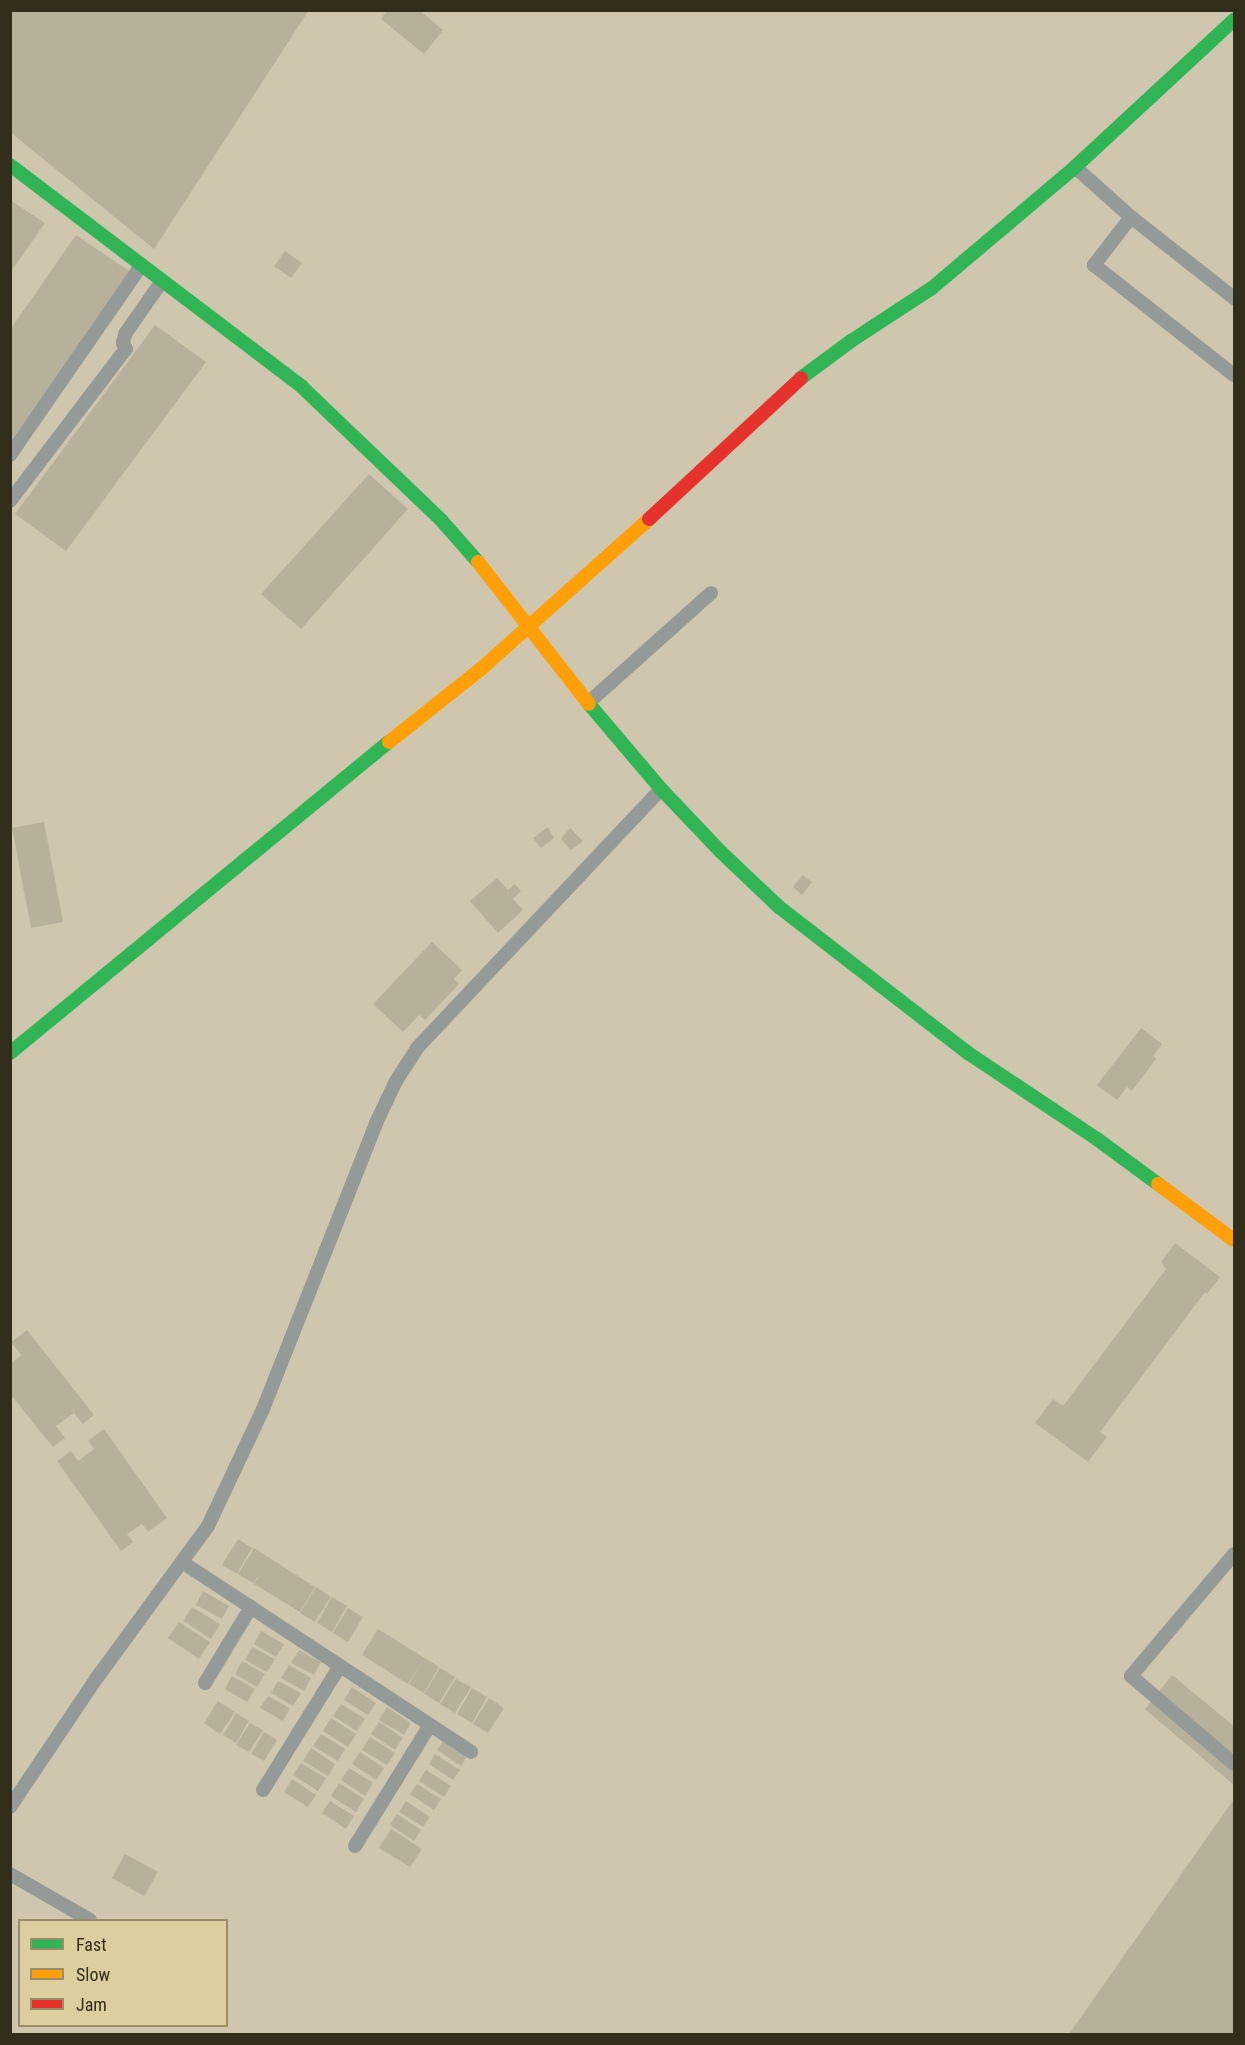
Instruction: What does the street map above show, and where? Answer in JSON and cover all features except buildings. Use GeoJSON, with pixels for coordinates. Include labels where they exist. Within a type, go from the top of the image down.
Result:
{"type":"FeatureCollection","features":[{"type":"Feature","properties":{"kind":"main road"},"geometry":{"type":"LineString","coordinates":[[10,1053],[530,627],[713,461],[790,386],[851,341],[932,288],[1075,167],[1234,20]]}},
{"type":"Feature","properties":{"kind":"main road"},"geometry":{"type":"LineString","coordinates":[[10,165],[302,387],[379,459],[442,521],[530,627],[588,703],[661,789],[778,907],[969,1053],[1097,1139],[1234,1240]]}},
{"type":"Feature","properties":{"kind":"street"},"geometry":{"type":"LineString","coordinates":[[1075,167],[1131,217],[1234,298]]}},
{"type":"Feature","properties":{"kind":"street"},"geometry":{"type":"LineString","coordinates":[[1131,217],[1094,265],[1234,375]]}},
{"type":"Feature","properties":{"kind":"street"},"geometry":{"type":"LineString","coordinates":[[10,455],[141,266]]}},
{"type":"Feature","properties":{"kind":"street"},"geometry":{"type":"LineString","coordinates":[[10,501],[126,349],[123,343],[125,334],[162,281]]}},
{"type":"Feature","properties":{"kind":"street"},"geometry":{"type":"LineString","coordinates":[[588,703],[711,593]]}},
{"type":"Feature","properties":{"kind":"street"},"geometry":{"type":"LineString","coordinates":[[10,1807],[96,1679],[207,1526],[263,1410],[376,1123],[396,1081],[418,1047],[661,789]]}},
{"type":"Feature","properties":{"kind":"street"},"geometry":{"type":"LineString","coordinates":[[1234,1554],[1131,1676],[1234,1764]]}},
{"type":"Feature","properties":{"kind":"street"},"geometry":{"type":"LineString","coordinates":[[182,1563],[471,1752]]}},
{"type":"Feature","properties":{"kind":"street"},"geometry":{"type":"LineString","coordinates":[[205,1683],[251,1607]]}},
{"type":"Feature","properties":{"kind":"street"},"geometry":{"type":"LineString","coordinates":[[263,1790],[340,1666]]}},
{"type":"Feature","properties":{"kind":"street"},"geometry":{"type":"LineString","coordinates":[[355,1846],[430,1725]]}},
{"type":"Feature","properties":{"kind":"street"},"geometry":{"type":"LineString","coordinates":[[10,1874],[88,1919]]}},
{"type":"Feature","properties":{"kind":"traffic: fast"},"geometry":{"type":"LineString","coordinates":[[801,378],[851,341],[932,288],[1075,167],[1234,20]]}},
{"type":"Feature","properties":{"kind":"traffic: fast"},"geometry":{"type":"LineString","coordinates":[[10,165],[302,387],[442,521],[478,562]]}},
{"type":"Feature","properties":{"kind":"traffic: fast"},"geometry":{"type":"LineString","coordinates":[[589,704],[661,789],[721,852],[779,907],[968,1053],[1097,1139],[1158,1184]]}},
{"type":"Feature","properties":{"kind":"traffic: fast"},"geometry":{"type":"LineString","coordinates":[[10,1053],[389,742]]}},
{"type":"Feature","properties":{"kind":"traffic: slow"},"geometry":{"type":"LineString","coordinates":[[389,742],[482,668],[649,519]]}},
{"type":"Feature","properties":{"kind":"traffic: slow"},"geometry":{"type":"LineString","coordinates":[[478,562],[589,704]]}},
{"type":"Feature","properties":{"kind":"traffic: slow"},"geometry":{"type":"LineString","coordinates":[[1158,1184],[1234,1240]]}},
{"type":"Feature","properties":{"kind":"traffic: jam"},"geometry":{"type":"LineString","coordinates":[[649,519],[801,378]]}}]}
